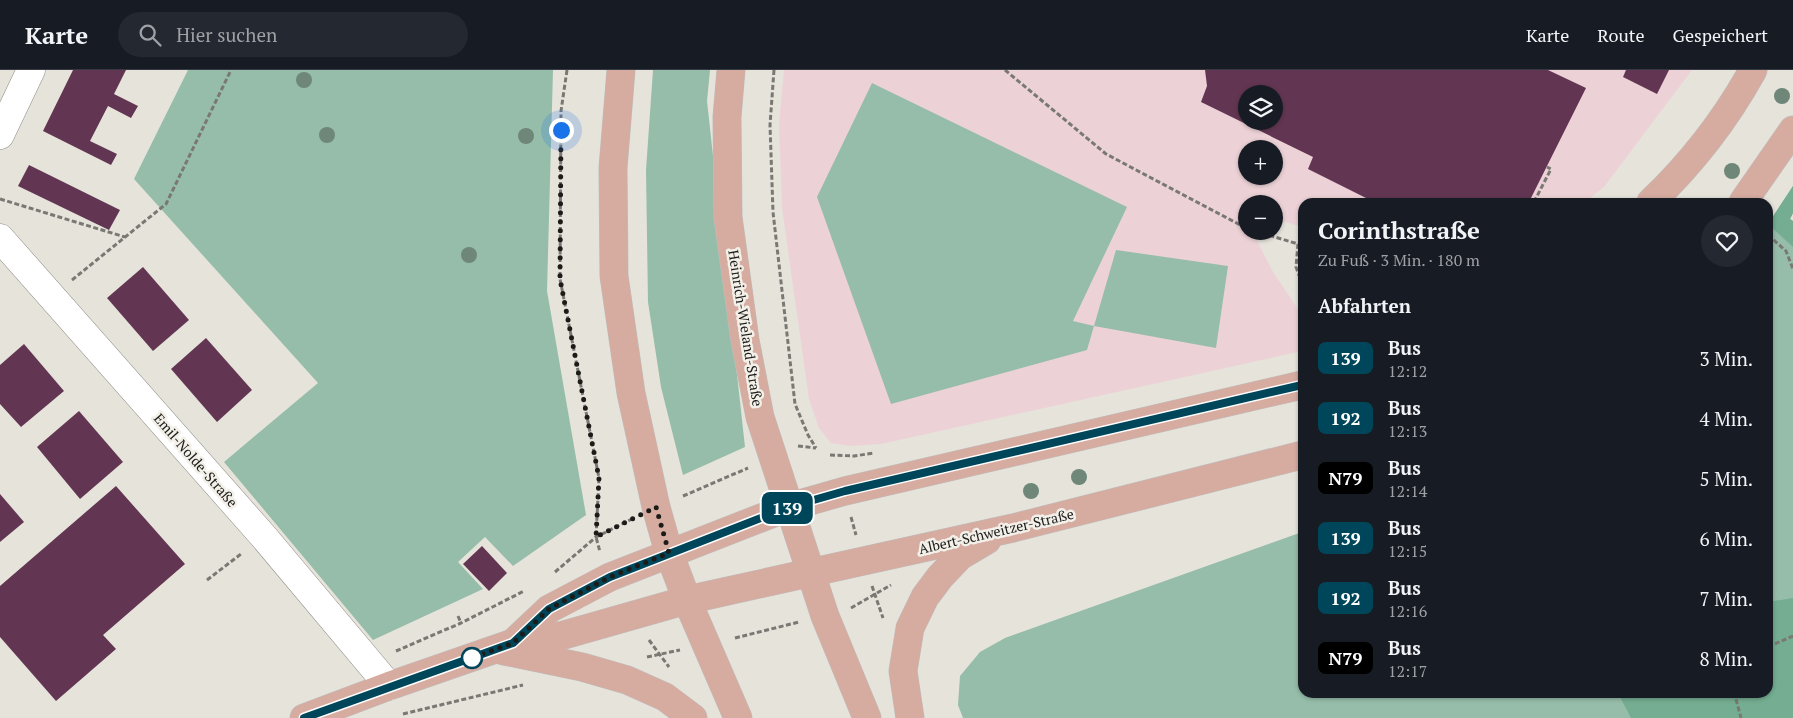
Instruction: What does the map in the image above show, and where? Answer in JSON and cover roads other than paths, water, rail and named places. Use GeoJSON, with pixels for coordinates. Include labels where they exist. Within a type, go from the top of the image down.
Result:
{"type":"FeatureCollection","features":[{"type":"Feature","properties":{"kind":"main road"},"geometry":{"type":"LineString","coordinates":[[621,70],[613,168],[614,276],[631,394],[656,507],[669,553],[687,600],[738,718]]}},
{"type":"Feature","properties":{"kind":"main road","name":"Heinrich-Wieland-Straße"},"geometry":{"type":"LineString","coordinates":[[731,70],[727,117],[728,217],[745,340],[760,417],[825,616],[867,718]]}},
{"type":"Feature","properties":{"kind":"main road"},"geometry":{"type":"LineString","coordinates":[[1655,198],[1668,186],[1707,140],[1744,87],[1753,70]]}},
{"type":"Feature","properties":{"kind":"main road"},"geometry":{"type":"LineString","coordinates":[[1747,198],[1793,130]]}},
{"type":"Feature","properties":{"kind":"main road"},"geometry":{"type":"LineString","coordinates":[[304,718],[505,646],[549,609],[610,577],[789,507],[845,491],[1298,385]]}},
{"type":"Feature","properties":{"kind":"main road","name":"Albert-Schweitzer-Straße"},"geometry":{"type":"LineString","coordinates":[[505,646],[564,635],[687,600],[1013,528],[1298,456]]}},
{"type":"Feature","properties":{"kind":"main road"},"geometry":{"type":"LineString","coordinates":[[910,718],[903,671],[910,628],[924,597],[960,556],[981,542],[1013,528]]}},
{"type":"Feature","properties":{"kind":"main road"},"geometry":{"type":"LineString","coordinates":[[505,646],[627,680],[665,697],[693,718]]}},
{"type":"Feature","properties":{"kind":"street"},"geometry":{"type":"LineString","coordinates":[[0,135],[31,70]]}},
{"type":"Feature","properties":{"kind":"street","name":"Emil-Nolde-Straße"},"geometry":{"type":"LineString","coordinates":[[0,238],[264,537],[389,686]]}}]}
